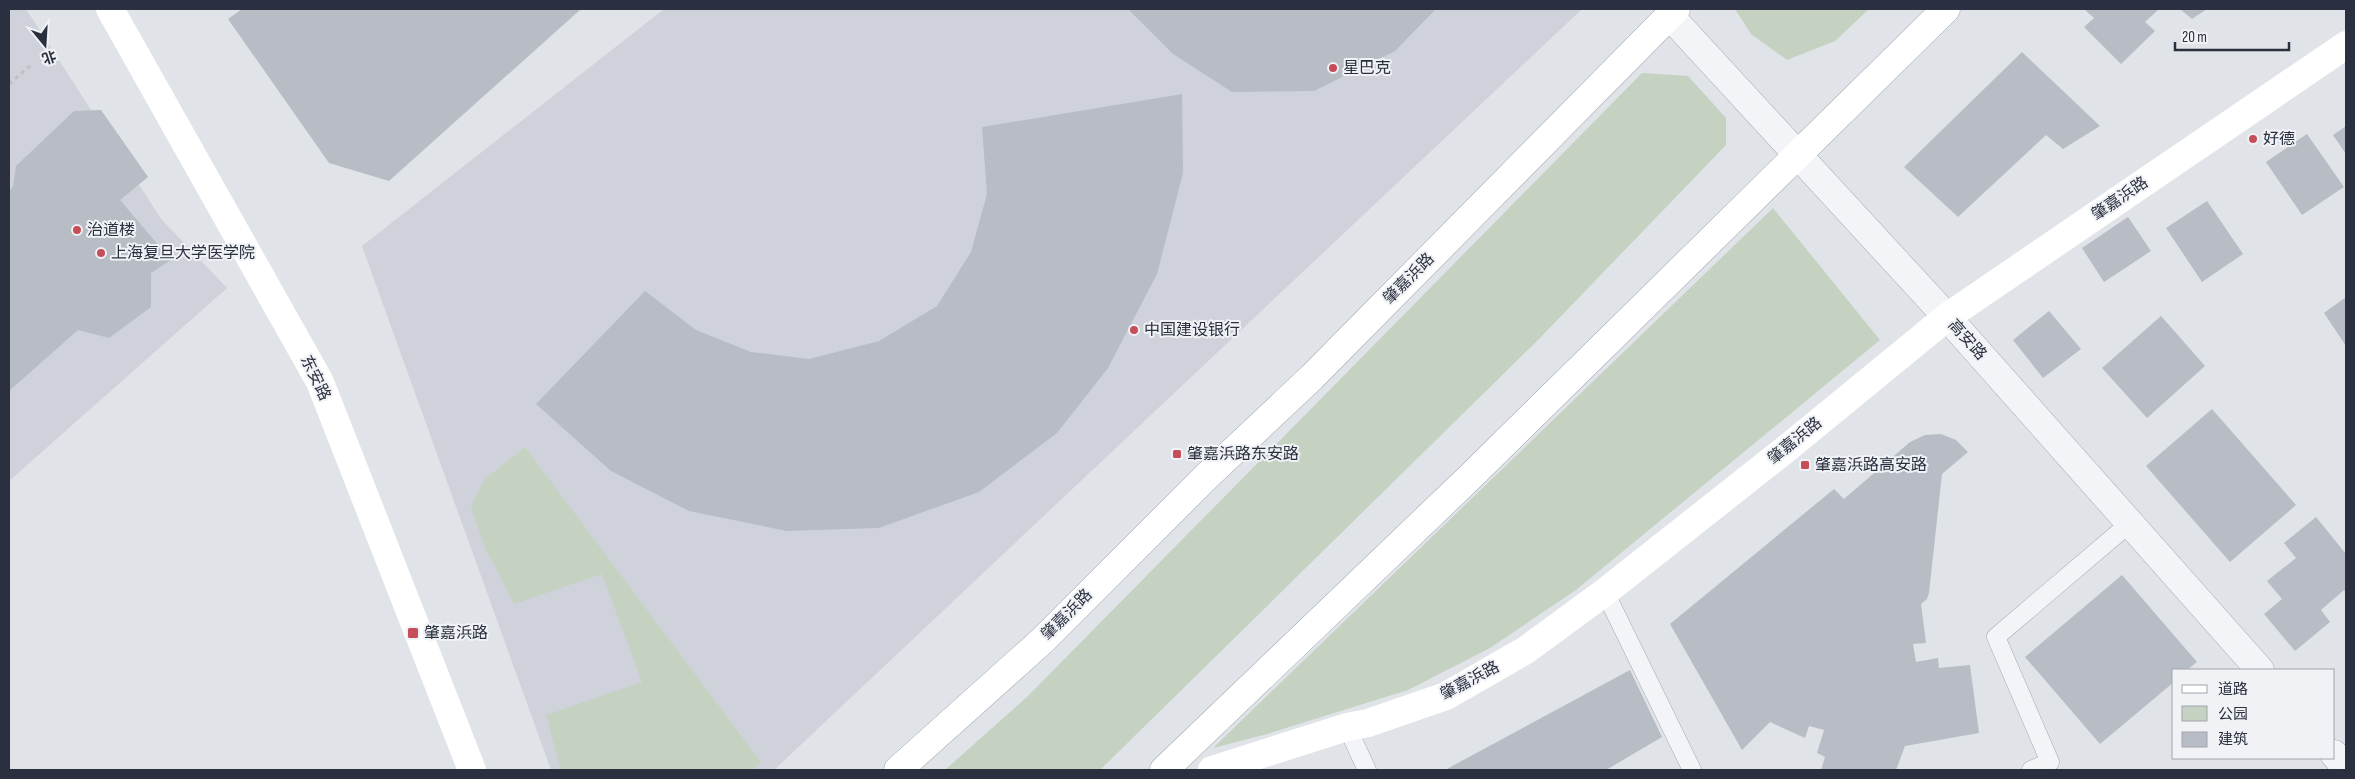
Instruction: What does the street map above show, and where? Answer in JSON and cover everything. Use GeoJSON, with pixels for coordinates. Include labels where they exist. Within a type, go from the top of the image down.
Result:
{"type":"FeatureCollection","features":[{"type":"Feature","properties":{"kind":"street","name":"东安路"},"geometry":{"type":"LineString","coordinates":[[110,9],[320,382],[472,770]]}},
{"type":"Feature","properties":{"kind":"street"},"geometry":{"type":"LineString","coordinates":[[1164,770],[1469,478],[1800,155],[1946,9]]}},
{"type":"Feature","properties":{"kind":"street","name":"高安路"},"geometry":{"type":"LineString","coordinates":[[1673,12],[2259,669]]}},
{"type":"Feature","properties":{"kind":"street","name":"肇嘉浜路"},"geometry":{"type":"LineString","coordinates":[[898,770],[1043,640],[1207,476],[1312,377],[1673,12]]}},
{"type":"Feature","properties":{"kind":"street","name":"肇嘉浜路"},"geometry":{"type":"LineString","coordinates":[[1212,770],[1347,727],[1368,723],[1446,696],[1526,650],[1605,592],[1786,449],[1947,317],[2346,45]]}},
{"type":"Feature","properties":{"kind":"street"},"geometry":{"type":"LineString","coordinates":[[2335,755],[2346,768]]}},
{"type":"Feature","properties":{"kind":"lane"},"geometry":{"type":"LineString","coordinates":[[2031,770],[2050,762],[1996,638],[2130,524]]}},
{"type":"Feature","properties":{"kind":"lane"},"geometry":{"type":"LineString","coordinates":[[1605,592],[1692,770]]}},
{"type":"Feature","properties":{"kind":"lane"},"geometry":{"type":"LineString","coordinates":[[1347,727],[1367,770]]}},
{"type":"Feature","properties":{"kind":"path"},"geometry":{"type":"LineString","coordinates":[[9,84],[31,65]]}},
{"type":"Feature","properties":{"kind":"shaded area","name":"上海复旦大学医学院"},"geometry":{"type":"Polygon","coordinates":[[[9,9],[26,9],[161,219],[227,288],[9,481],[9,9]]]}},
{"type":"Feature","properties":{"kind":"shaded area"},"geometry":{"type":"Polygon","coordinates":[[[664,9],[1582,9],[774,770],[551,770],[362,246],[664,9]]]}},
{"type":"Feature","properties":{"kind":"green space"},"geometry":{"type":"Polygon","coordinates":[[[1735,9],[1869,9],[1835,41],[1787,60],[1751,34],[1735,9]]]}},
{"type":"Feature","properties":{"kind":"green space"},"geometry":{"type":"Polygon","coordinates":[[[1642,73],[1688,76],[1726,118],[1726,145],[1539,339],[1100,770],[945,770],[1027,697],[1642,73]]]}},
{"type":"Feature","properties":{"kind":"green space"},"geometry":{"type":"Polygon","coordinates":[[[1773,208],[1880,340],[1576,590],[1490,648],[1408,690],[1267,734],[1213,748],[1773,208]]]}},
{"type":"Feature","properties":{"kind":"green space"},"geometry":{"type":"Polygon","coordinates":[[[525,447],[761,762],[752,770],[561,770],[546,715],[642,682],[602,574],[514,604],[485,548],[471,507],[484,480],[525,447]]]}},
{"type":"Feature","properties":{"kind":"building"},"geometry":{"type":"Polygon","coordinates":[[[242,9],[581,9],[389,181],[329,163],[228,19],[242,9]]]}},
{"type":"Feature","properties":{"kind":"building"},"geometry":{"type":"Polygon","coordinates":[[[1128,9],[1436,9],[1395,51],[1314,91],[1232,92],[1173,54],[1128,9]]]}},
{"type":"Feature","properties":{"kind":"building"},"geometry":{"type":"Polygon","coordinates":[[[2084,9],[2159,9],[2145,22],[2155,31],[2121,64],[2084,27],[2094,18],[2084,9]]]}},
{"type":"Feature","properties":{"kind":"building"},"geometry":{"type":"Polygon","coordinates":[[[2180,9],[2207,9],[2192,19],[2180,9]]]}},
{"type":"Feature","properties":{"kind":"building"},"geometry":{"type":"Polygon","coordinates":[[[2022,52],[2100,126],[2063,149],[2046,135],[1958,217],[1904,167],[2022,52]]]}},
{"type":"Feature","properties":{"kind":"building"},"geometry":{"type":"Polygon","coordinates":[[[1182,94],[1183,173],[1157,274],[1108,368],[1057,433],[979,492],[879,528],[787,531],[689,511],[611,471],[536,404],[645,291],[696,330],[751,352],[809,359],[879,341],[937,306],[971,252],[987,194],[982,127],[1182,94]]]}},
{"type":"Feature","properties":{"kind":"building","name":"治道楼"},"geometry":{"type":"Polygon","coordinates":[[[101,110],[148,177],[120,200],[171,260],[151,273],[151,307],[109,338],[78,330],[9,391],[9,191],[13,187],[16,166],[74,111],[101,110]]]}},
{"type":"Feature","properties":{"kind":"building"},"geometry":{"type":"Polygon","coordinates":[[[2346,126],[2346,154],[2333,135],[2346,126]]]}},
{"type":"Feature","properties":{"kind":"building"},"geometry":{"type":"Polygon","coordinates":[[[2307,134],[2344,187],[2302,215],[2266,162],[2307,134]]]}},
{"type":"Feature","properties":{"kind":"building"},"geometry":{"type":"Polygon","coordinates":[[[2207,201],[2243,254],[2202,282],[2166,228],[2207,201]]]}},
{"type":"Feature","properties":{"kind":"building"},"geometry":{"type":"Polygon","coordinates":[[[2128,217],[2151,251],[2104,282],[2082,248],[2128,217]]]}},
{"type":"Feature","properties":{"kind":"building"},"geometry":{"type":"Polygon","coordinates":[[[2346,297],[2346,346],[2324,313],[2346,297]]]}},
{"type":"Feature","properties":{"kind":"building"},"geometry":{"type":"Polygon","coordinates":[[[2049,311],[2081,349],[2043,378],[2013,340],[2049,311]]]}},
{"type":"Feature","properties":{"kind":"building"},"geometry":{"type":"Polygon","coordinates":[[[2161,316],[2205,366],[2147,418],[2102,368],[2161,316]]]}},
{"type":"Feature","properties":{"kind":"building"},"geometry":{"type":"Polygon","coordinates":[[[2212,409],[2296,505],[2230,562],[2146,466],[2212,409]]]}},
{"type":"Feature","properties":{"kind":"building"},"geometry":{"type":"Polygon","coordinates":[[[1941,434],[1956,440],[1968,452],[1942,474],[1929,593],[1927,599],[1921,604],[1926,643],[1913,644],[1916,662],[1938,658],[1939,668],[1970,665],[1979,733],[1905,746],[1896,770],[1821,770],[1825,757],[1817,753],[1824,730],[1809,726],[1805,738],[1770,722],[1742,750],[1670,624],[1834,489],[1844,499],[1910,442],[1925,435],[1941,434]]]}},
{"type":"Feature","properties":{"kind":"building"},"geometry":{"type":"Polygon","coordinates":[[[2316,517],[2346,554],[2346,593],[2344,590],[2321,610],[2330,622],[2295,651],[2264,614],[2282,599],[2267,581],[2296,558],[2284,543],[2316,517]]]}},
{"type":"Feature","properties":{"kind":"building"},"geometry":{"type":"Polygon","coordinates":[[[2122,575],[2197,662],[2188,669],[2172,669],[2172,684],[2100,744],[2025,657],[2122,575]]]}},
{"type":"Feature","properties":{"kind":"building"},"geometry":{"type":"Polygon","coordinates":[[[1630,670],[1662,737],[1606,770],[1445,770],[1630,670]]]}},
{"type":"Feature","properties":{"kind":"place","name":"星巴克"},"geometry":{"type":"Point","coordinates":[1333,68]}},
{"type":"Feature","properties":{"kind":"place","name":"好德"},"geometry":{"type":"Point","coordinates":[2253,139]}},
{"type":"Feature","properties":{"kind":"place","name":"治道楼"},"geometry":{"type":"Point","coordinates":[77,230]}},
{"type":"Feature","properties":{"kind":"place","name":"上海复旦大学医学院"},"geometry":{"type":"Point","coordinates":[101,253]}},
{"type":"Feature","properties":{"kind":"place","name":"中国建设银行"},"geometry":{"type":"Point","coordinates":[1134,330]}},
{"type":"Feature","properties":{"kind":"place","name":"肇嘉浜路东安路"},"geometry":{"type":"Point","coordinates":[1177,454]}},
{"type":"Feature","properties":{"kind":"place","name":"肇嘉浜路高安路"},"geometry":{"type":"Point","coordinates":[1805,465]}},
{"type":"Feature","properties":{"kind":"place","name":"肇嘉浜路"},"geometry":{"type":"Point","coordinates":[413,633]}}]}
